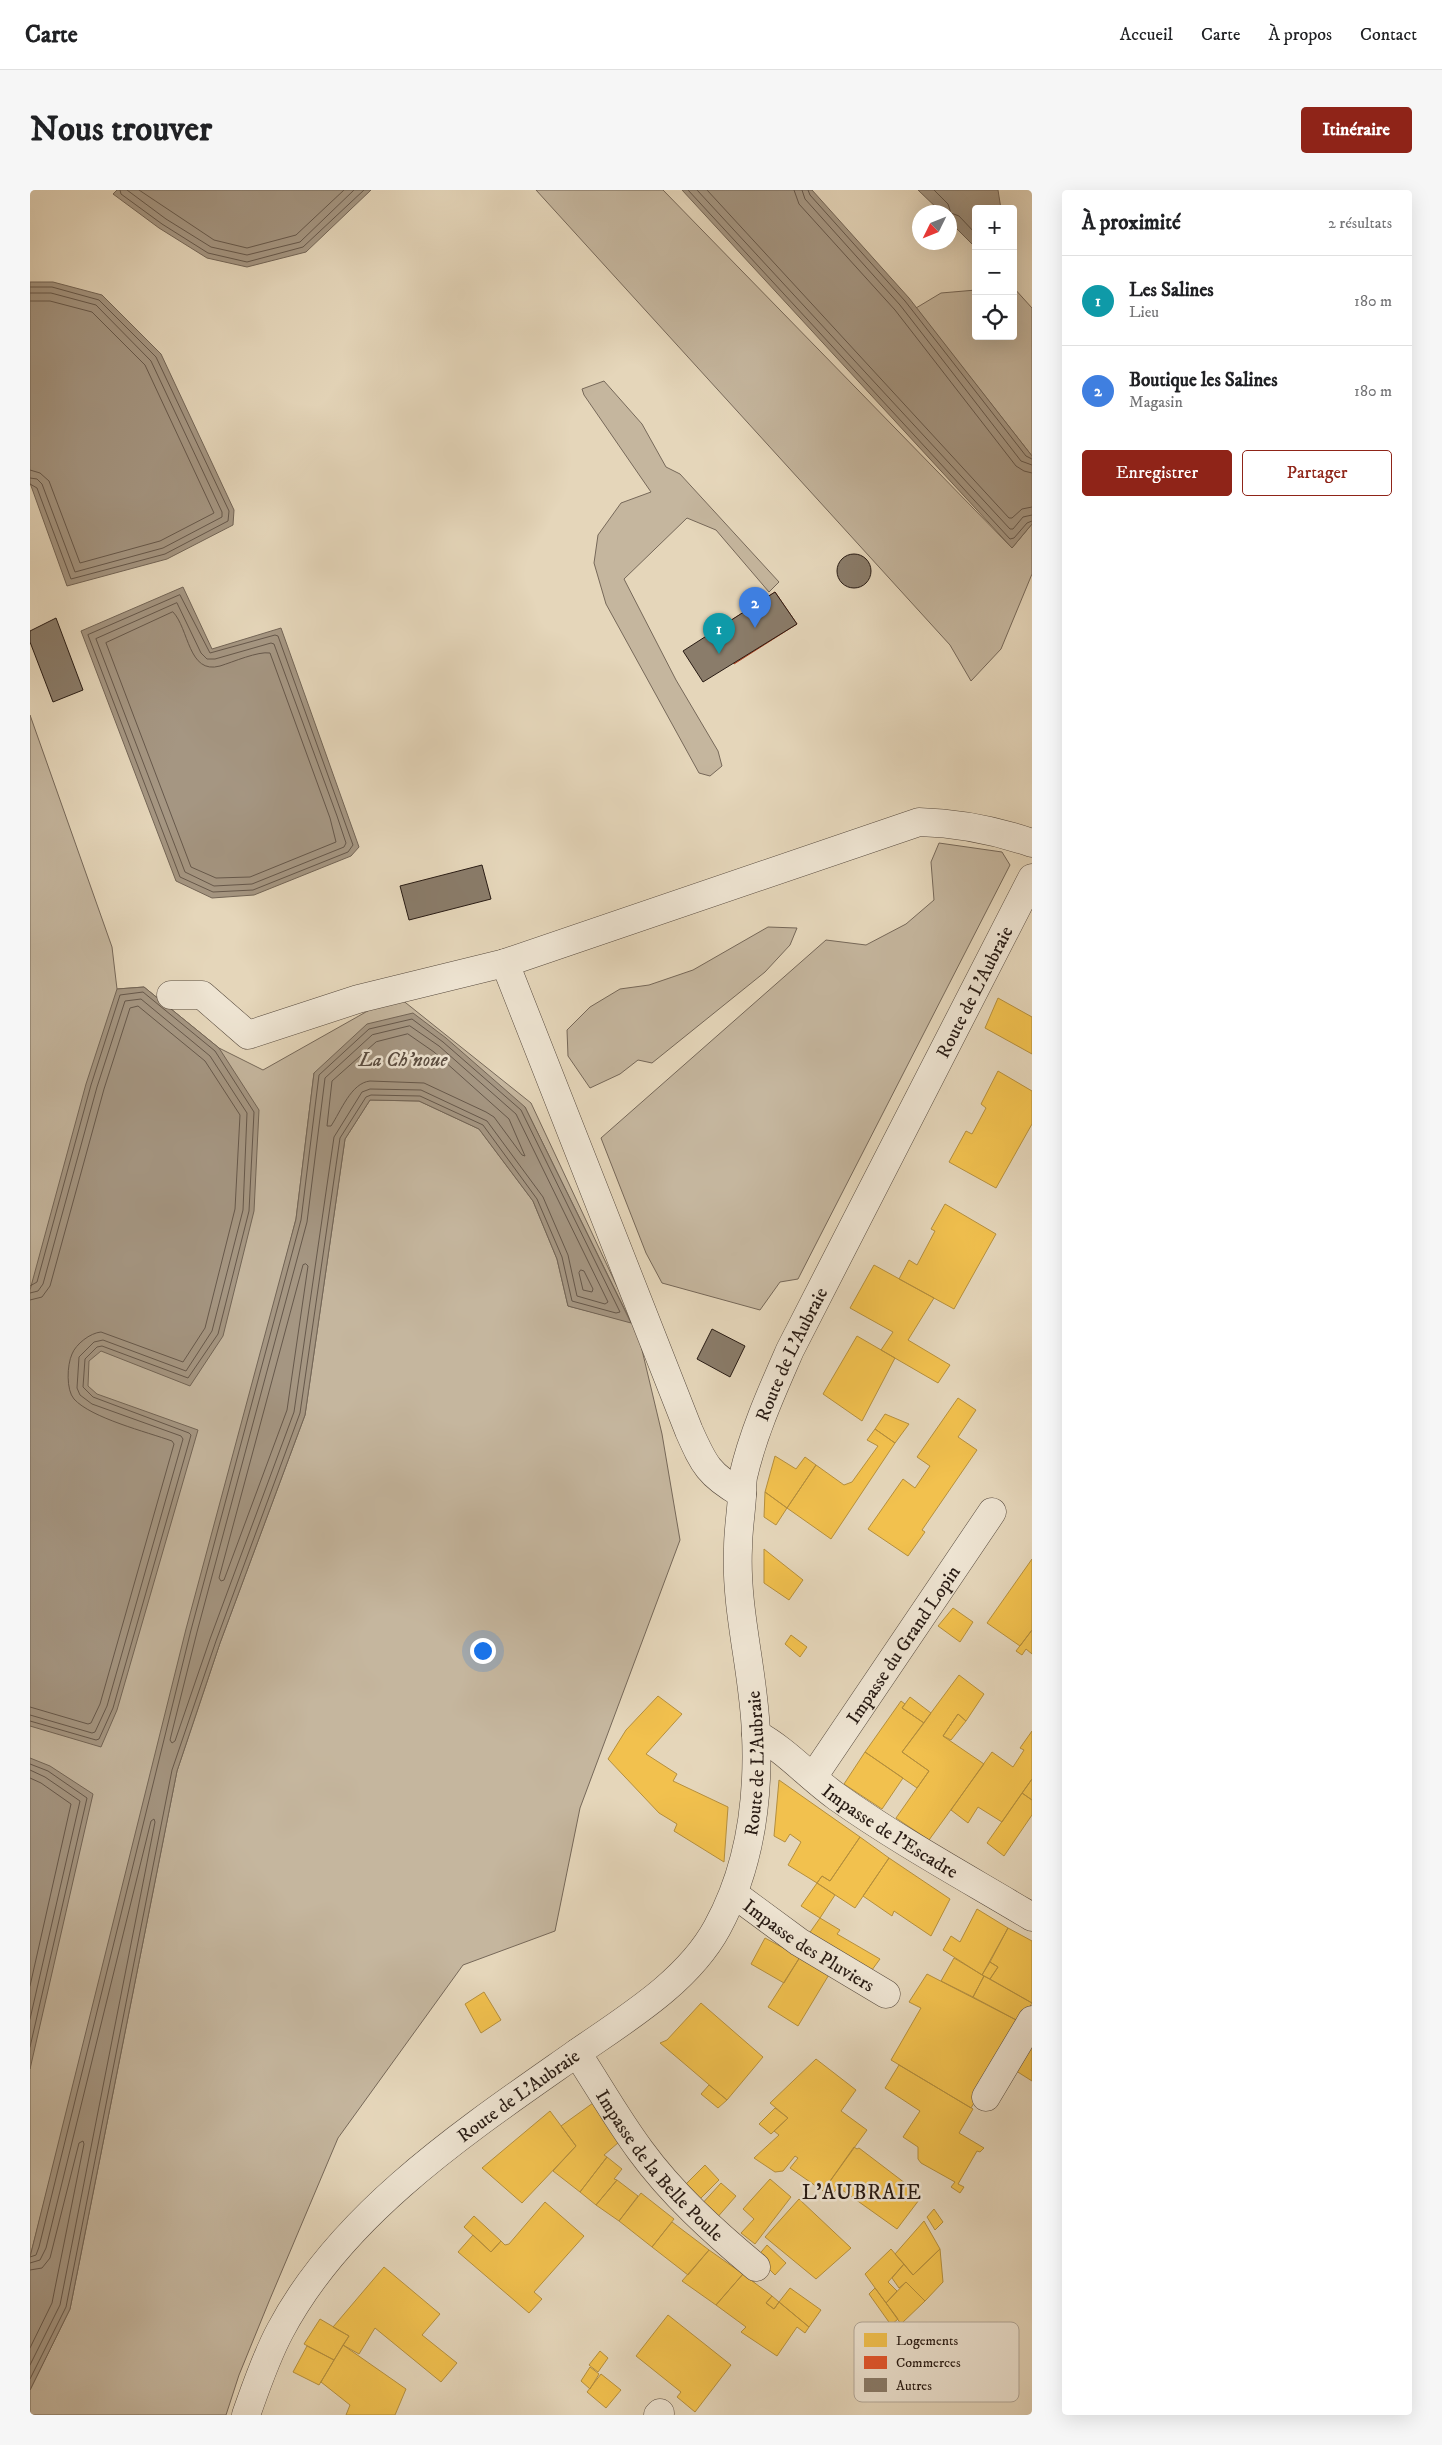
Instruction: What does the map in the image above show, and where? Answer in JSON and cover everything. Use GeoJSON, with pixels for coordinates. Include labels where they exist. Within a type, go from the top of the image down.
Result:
{"type":"FeatureCollection","features":[{"type":"Feature","properties":{"kind":"street"},"geometry":{"type":"LineString","coordinates":[[171,995],[202,995],[248,1035],[358,999],[504,963],[919,822],[949,823],[996,830],[1032,842]]}},
{"type":"Feature","properties":{"kind":"street","name":"Route de L'Aubraie"},"geometry":{"type":"LineString","coordinates":[[246,2415],[280,2332],[312,2280],[360,2224],[449,2146],[649,2003],[685,1970],[715,1932],[734,1894],[744,1868],[753,1823],[756,1734],[738,1550],[742,1481],[753,1442],[767,1401],[790,1350],[1029,890]]}},
{"type":"Feature","properties":{"kind":"street"},"geometry":{"type":"LineString","coordinates":[[504,963],[688,1431],[704,1464],[719,1481],[742,1494]]}},
{"type":"Feature","properties":{"kind":"street","name":"Impasse du Grand Lopin"},"geometry":{"type":"LineString","coordinates":[[813,1778],[992,1512]]}},
{"type":"Feature","properties":{"kind":"street","name":"Impasse de l'Escadre"},"geometry":{"type":"LineString","coordinates":[[756,1734],[775,1744],[836,1797],[888,1831],[1032,1917]]}},
{"type":"Feature","properties":{"kind":"street","name":"Impasse des Pluviers"},"geometry":{"type":"LineString","coordinates":[[734,1894],[799,1942],[886,1994]]}},
{"type":"Feature","properties":{"kind":"street"},"geometry":{"type":"LineString","coordinates":[[986,2097],[1032,2020]]}},
{"type":"Feature","properties":{"kind":"street","name":"Impasse de la Belle Poule"},"geometry":{"type":"LineString","coordinates":[[577,2053],[640,2150],[673,2189],[724,2240],[756,2267]]}},
{"type":"Feature","properties":{"kind":"shaded area"},"geometry":{"type":"Polygon","coordinates":[[[536,190],[663,190],[1012,548],[1032,524],[1032,574],[1001,649],[971,681],[950,645],[536,190]]]}},
{"type":"Feature","properties":{"kind":"shaded area"},"geometry":{"type":"Polygon","coordinates":[[[972,290],[972,340],[1017,340],[1017,291],[1032,308],[1032,456],[916,308],[941,293],[972,290]]]}},
{"type":"Feature","properties":{"kind":"shaded area"},"geometry":{"type":"Polygon","coordinates":[[[604,381],[642,424],[666,467],[680,474],[779,582],[769,592],[716,530],[687,518],[624,579],[676,680],[718,751],[722,766],[710,776],[699,773],[606,604],[594,563],[598,535],[621,503],[651,492],[584,395],[582,389],[604,381]]]}},
{"type":"Feature","properties":{"kind":"shaded area"},"geometry":{"type":"Polygon","coordinates":[[[30,715],[112,947],[117,989],[144,987],[219,1048],[263,1070],[396,995],[531,1103],[637,1329],[662,1434],[680,1540],[580,1808],[555,1931],[463,1965],[338,2138],[239,2375],[226,2415],[30,2415],[30,2390],[70,2309],[177,1771],[220,1643],[305,1415],[345,1139],[370,1100],[419,1101],[479,1129],[533,1201],[557,1259],[568,1306],[631,1322],[525,1107],[314,1073],[296,1219],[30,2257],[30,715]]]}},
{"type":"Feature","properties":{"kind":"shaded area"},"geometry":{"type":"Polygon","coordinates":[[[939,843],[1002,852],[1010,865],[798,1279],[780,1282],[760,1310],[662,1283],[646,1253],[601,1138],[826,940],[866,945],[906,924],[934,900],[931,862],[939,843]]]}},
{"type":"Feature","properties":{"kind":"shaded area"},"geometry":{"type":"Polygon","coordinates":[[[768,927],[797,928],[790,945],[765,972],[652,1063],[638,1060],[620,1074],[590,1088],[568,1056],[567,1030],[590,1007],[620,989],[649,985],[693,970],[768,927]]]}},
{"type":"Feature","properties":{"kind":"water"},"geometry":{"type":"Polygon","coordinates":[[[117,190],[371,190],[306,252],[247,267],[207,258],[159,228],[113,194],[117,190]]]}},
{"type":"Feature","properties":{"kind":"water"},"geometry":{"type":"Polygon","coordinates":[[[682,190],[812,190],[909,298],[1032,456],[1032,524],[1012,548],[682,190]]]}},
{"type":"Feature","properties":{"kind":"water"},"geometry":{"type":"Polygon","coordinates":[[[918,190],[998,190],[1000,205],[972,205],[972,244],[957,229],[957,205],[934,205],[918,190]]]}},
{"type":"Feature","properties":{"kind":"water"},"geometry":{"type":"Polygon","coordinates":[[[30,282],[53,282],[102,295],[161,354],[234,510],[233,525],[167,559],[67,586],[30,483],[30,282]]]}},
{"type":"Feature","properties":{"kind":"water"},"geometry":{"type":"Polygon","coordinates":[[[183,587],[212,649],[281,628],[359,847],[351,856],[254,895],[212,898],[176,881],[81,631],[183,587]]]}},
{"type":"Feature","properties":{"kind":"water"},"geometry":{"type":"Polygon","coordinates":[[[144,987],[219,1048],[259,1110],[254,1211],[223,1336],[190,1386],[101,1351],[89,1361],[88,1386],[97,1394],[198,1430],[117,1710],[101,1747],[30,1726],[30,1290],[86,1084],[117,989],[144,987]]]}},
{"type":"Feature","properties":{"kind":"water","name":"La Ch'noue"},"geometry":{"type":"Polygon","coordinates":[[[413,1013],[446,1038],[525,1107],[631,1323],[568,1306],[557,1259],[533,1201],[479,1129],[419,1101],[370,1100],[345,1139],[305,1415],[220,1643],[177,1771],[70,2309],[30,2390],[30,2257],[186,1629],[296,1219],[314,1073],[367,1024],[413,1013]]]}},
{"type":"Feature","properties":{"kind":"water"},"geometry":{"type":"Polygon","coordinates":[[[30,1758],[50,1766],[93,1794],[30,2069],[30,1758]]]}},
{"type":"Feature","properties":{"kind":"building: Logements"},"geometry":{"type":"Polygon","coordinates":[[[998,998],[1032,1017],[1032,1054],[985,1028],[998,998]]]}},
{"type":"Feature","properties":{"kind":"building: Logements"},"geometry":{"type":"Polygon","coordinates":[[[998,1071],[1032,1091],[1032,1124],[996,1188],[949,1162],[966,1131],[972,1134],[986,1108],[981,1104],[998,1071]]]}},
{"type":"Feature","properties":{"kind":"building: Logements"},"geometry":{"type":"Polygon","coordinates":[[[945,1204],[996,1234],[954,1309],[899,1279],[909,1260],[917,1265],[935,1231],[931,1229],[945,1204]]]}},
{"type":"Feature","properties":{"kind":"building: Logements"},"geometry":{"type":"Polygon","coordinates":[[[874,1265],[934,1298],[908,1340],[950,1365],[938,1383],[881,1350],[893,1332],[850,1308],[874,1265]]]}},
{"type":"Feature","properties":{"kind":"building: Logements"},"geometry":{"type":"Polygon","coordinates":[[[857,1336],[895,1358],[862,1421],[823,1394],[857,1336]]]}},
{"type":"Feature","properties":{"kind":"building: Logements"},"geometry":{"type":"Polygon","coordinates":[[[958,1398],[976,1410],[958,1437],[977,1450],[922,1530],[925,1532],[908,1556],[868,1529],[903,1479],[915,1488],[930,1466],[917,1457],[958,1398]]]}},
{"type":"Feature","properties":{"kind":"building: Logements"},"geometry":{"type":"Polygon","coordinates":[[[885,1414],[909,1424],[895,1443],[875,1429],[885,1414]]]}},
{"type":"Feature","properties":{"kind":"building: Logements"},"geometry":{"type":"Polygon","coordinates":[[[875,1429],[895,1443],[831,1539],[787,1508],[816,1465],[844,1485],[852,1482],[878,1446],[867,1440],[875,1429]]]}},
{"type":"Feature","properties":{"kind":"building: Logements"},"geometry":{"type":"Polygon","coordinates":[[[775,1456],[796,1469],[805,1457],[816,1465],[787,1508],[765,1492],[775,1456]]]}},
{"type":"Feature","properties":{"kind":"building: Logements"},"geometry":{"type":"Polygon","coordinates":[[[765,1492],[787,1508],[776,1525],[764,1517],[765,1492]]]}},
{"type":"Feature","properties":{"kind":"building: Logements"},"geometry":{"type":"Polygon","coordinates":[[[764,1549],[803,1580],[789,1600],[764,1583],[764,1549]]]}},
{"type":"Feature","properties":{"kind":"building: Logements"},"geometry":{"type":"Polygon","coordinates":[[[1032,1559],[1032,1630],[1020,1646],[987,1623],[1032,1559]]]}},
{"type":"Feature","properties":{"kind":"building: Logements"},"geometry":{"type":"Polygon","coordinates":[[[953,1608],[973,1622],[960,1642],[938,1626],[953,1608]]]}},
{"type":"Feature","properties":{"kind":"building: Logements"},"geometry":{"type":"Polygon","coordinates":[[[1032,1630],[1032,1654],[1026,1649],[1022,1655],[1016,1651],[1032,1630]]]}},
{"type":"Feature","properties":{"kind":"building: Logements"},"geometry":{"type":"Polygon","coordinates":[[[791,1635],[807,1647],[800,1657],[785,1644],[791,1635]]]}},
{"type":"Feature","properties":{"kind":"building: Logements"},"geometry":{"type":"Polygon","coordinates":[[[959,1675],[984,1694],[966,1721],[958,1714],[943,1736],[984,1764],[929,1840],[896,1818],[929,1771],[902,1752],[959,1675]]]}},
{"type":"Feature","properties":{"kind":"building: Logements"},"geometry":{"type":"Polygon","coordinates":[[[658,1696],[682,1714],[646,1754],[677,1774],[673,1781],[728,1807],[724,1862],[674,1831],[677,1824],[659,1813],[608,1759],[626,1730],[658,1696]]]}},
{"type":"Feature","properties":{"kind":"building: Logements"},"geometry":{"type":"Polygon","coordinates":[[[910,1697],[931,1713],[924,1723],[902,1708],[910,1697]]]}},
{"type":"Feature","properties":{"kind":"building: Logements"},"geometry":{"type":"Polygon","coordinates":[[[901,1701],[905,1704],[902,1708],[924,1723],[902,1752],[929,1771],[917,1788],[865,1752],[901,1701]]]}},
{"type":"Feature","properties":{"kind":"building: Logements"},"geometry":{"type":"Polygon","coordinates":[[[958,1714],[966,1721],[951,1740],[943,1736],[958,1714]]]}},
{"type":"Feature","properties":{"kind":"building: Logements"},"geometry":{"type":"Polygon","coordinates":[[[1032,1731],[1032,1779],[1002,1822],[978,1807],[968,1823],[951,1810],[992,1752],[1013,1767],[1024,1750],[1020,1748],[1032,1731]]]}},
{"type":"Feature","properties":{"kind":"building: Logements"},"geometry":{"type":"Polygon","coordinates":[[[865,1752],[903,1778],[882,1809],[844,1784],[865,1752]]]}},
{"type":"Feature","properties":{"kind":"building: Logements"},"geometry":{"type":"Polygon","coordinates":[[[1032,1779],[1032,1800],[1022,1793],[1032,1779]]]}},
{"type":"Feature","properties":{"kind":"building: Logements"},"geometry":{"type":"Polygon","coordinates":[[[779,1780],[860,1837],[830,1881],[822,1876],[817,1883],[788,1865],[801,1842],[790,1834],[785,1842],[774,1836],[779,1780]]]}},
{"type":"Feature","properties":{"kind":"building: Logements"},"geometry":{"type":"Polygon","coordinates":[[[1022,1793],[1032,1800],[1032,1815],[1004,1856],[987,1843],[1022,1793]]]}},
{"type":"Feature","properties":{"kind":"building: Logements"},"geometry":{"type":"Polygon","coordinates":[[[860,1837],[889,1858],[855,1908],[817,1883],[822,1876],[830,1881],[860,1837]]]}},
{"type":"Feature","properties":{"kind":"building: Logements"},"geometry":{"type":"Polygon","coordinates":[[[889,1858],[950,1899],[931,1936],[894,1911],[892,1916],[863,1896],[889,1858]]]}},
{"type":"Feature","properties":{"kind":"building: Logements"},"geometry":{"type":"Polygon","coordinates":[[[817,1883],[835,1895],[820,1918],[801,1906],[817,1883]]]}},
{"type":"Feature","properties":{"kind":"building: Logements"},"geometry":{"type":"Polygon","coordinates":[[[977,1909],[1008,1928],[982,1975],[943,1950],[951,1936],[960,1942],[977,1909]]]}},
{"type":"Feature","properties":{"kind":"building: Logements"},"geometry":{"type":"Polygon","coordinates":[[[820,1918],[840,1930],[837,1934],[880,1959],[869,1974],[806,1938],[820,1918]]]}},
{"type":"Feature","properties":{"kind":"building: Logements"},"geometry":{"type":"Polygon","coordinates":[[[1008,1928],[1032,1941],[1032,2003],[990,1979],[998,1967],[990,1962],[1008,1928]]]}},
{"type":"Feature","properties":{"kind":"building: Logements"},"geometry":{"type":"Polygon","coordinates":[[[765,1938],[800,1957],[784,1983],[751,1964],[765,1938]]]}},
{"type":"Feature","properties":{"kind":"building: Logements"},"geometry":{"type":"Polygon","coordinates":[[[800,1957],[830,1973],[798,2026],[768,2007],[800,1957]]]}},
{"type":"Feature","properties":{"kind":"building: Logements"},"geometry":{"type":"Polygon","coordinates":[[[954,1958],[984,1976],[973,1997],[941,1981],[954,1958]]]}},
{"type":"Feature","properties":{"kind":"building: Logements"},"geometry":{"type":"Polygon","coordinates":[[[990,1962],[998,1967],[990,1979],[982,1975],[990,1962]]]}},
{"type":"Feature","properties":{"kind":"building: Logements"},"geometry":{"type":"Polygon","coordinates":[[[927,1974],[1020,2022],[971,2108],[891,2060],[921,2008],[909,2002],[927,1974]]]}},
{"type":"Feature","properties":{"kind":"building: Logements"},"geometry":{"type":"Polygon","coordinates":[[[984,1976],[1032,2003],[1020,2022],[973,1997],[984,1976]]]}},
{"type":"Feature","properties":{"kind":"building: Logements"},"geometry":{"type":"Polygon","coordinates":[[[484,1992],[501,2020],[481,2033],[465,2004],[484,1992]]]}},
{"type":"Feature","properties":{"kind":"building: Logements"},"geometry":{"type":"Polygon","coordinates":[[[701,2003],[763,2057],[727,2100],[660,2043],[667,2040],[701,2003]]]}},
{"type":"Feature","properties":{"kind":"building: Logements"},"geometry":{"type":"Polygon","coordinates":[[[1032,2041],[1032,2081],[1013,2069],[1032,2041]]]}},
{"type":"Feature","properties":{"kind":"building: Logements"},"geometry":{"type":"Polygon","coordinates":[[[816,2059],[856,2090],[841,2111],[867,2130],[823,2191],[790,2168],[798,2158],[795,2156],[783,2171],[775,2172],[754,2158],[779,2135],[774,2131],[788,2118],[770,2103],[816,2059]]]}},
{"type":"Feature","properties":{"kind":"building: Logements"},"geometry":{"type":"Polygon","coordinates":[[[899,2065],[973,2109],[959,2133],[984,2148],[980,2152],[977,2151],[958,2184],[964,2187],[960,2193],[951,2187],[955,2182],[921,2163],[918,2159],[918,2147],[903,2137],[920,2111],[885,2088],[899,2065]]]}},
{"type":"Feature","properties":{"kind":"building: Logements"},"geometry":{"type":"Polygon","coordinates":[[[709,2085],[727,2100],[718,2108],[701,2094],[709,2085]]]}},
{"type":"Feature","properties":{"kind":"building: Logements"},"geometry":{"type":"Polygon","coordinates":[[[593,2103],[619,2142],[604,2155],[607,2157],[580,2192],[553,2171],[576,2146],[561,2126],[593,2103]]]}},
{"type":"Feature","properties":{"kind":"building: Logements"},"geometry":{"type":"Polygon","coordinates":[[[775,2108],[788,2118],[771,2134],[759,2124],[775,2108]]]}},
{"type":"Feature","properties":{"kind":"building: Logements"},"geometry":{"type":"Polygon","coordinates":[[[550,2111],[576,2146],[522,2203],[482,2168],[550,2111]]]}},
{"type":"Feature","properties":{"kind":"building: Logements"},"geometry":{"type":"Polygon","coordinates":[[[854,2147],[859,2148],[922,2196],[897,2229],[838,2187],[831,2196],[823,2191],[854,2147]]]}},
{"type":"Feature","properties":{"kind":"building: Logements"},"geometry":{"type":"Polygon","coordinates":[[[607,2157],[622,2169],[614,2179],[617,2180],[596,2205],[580,2192],[607,2157]]]}},
{"type":"Feature","properties":{"kind":"building: Logements"},"geometry":{"type":"Polygon","coordinates":[[[705,2165],[719,2180],[699,2200],[684,2186],[705,2165]]]}},
{"type":"Feature","properties":{"kind":"building: Logements"},"geometry":{"type":"Polygon","coordinates":[[[770,2179],[791,2197],[755,2244],[741,2233],[754,2219],[743,2209],[770,2179]]]}},
{"type":"Feature","properties":{"kind":"building: Logements"},"geometry":{"type":"Polygon","coordinates":[[[617,2180],[638,2196],[619,2221],[596,2205],[617,2180]]]}},
{"type":"Feature","properties":{"kind":"building: Logements"},"geometry":{"type":"Polygon","coordinates":[[[721,2183],[736,2196],[715,2220],[700,2206],[721,2183]]]}},
{"type":"Feature","properties":{"kind":"building: Logements"},"geometry":{"type":"Polygon","coordinates":[[[641,2193],[674,2219],[652,2247],[619,2221],[641,2193]]]}},
{"type":"Feature","properties":{"kind":"building: Logements"},"geometry":{"type":"Polygon","coordinates":[[[799,2199],[851,2248],[816,2279],[765,2237],[799,2199]]]}},
{"type":"Feature","properties":{"kind":"building: Logements"},"geometry":{"type":"Polygon","coordinates":[[[545,2202],[584,2236],[534,2292],[542,2299],[529,2313],[458,2252],[473,2235],[491,2252],[501,2241],[505,2245],[509,2244],[545,2202]]]}},
{"type":"Feature","properties":{"kind":"building: Logements"},"geometry":{"type":"Polygon","coordinates":[[[934,2209],[943,2222],[935,2230],[927,2217],[934,2209]]]}},
{"type":"Feature","properties":{"kind":"building: Logements"},"geometry":{"type":"Polygon","coordinates":[[[474,2216],[501,2241],[491,2252],[464,2227],[474,2216]]]}},
{"type":"Feature","properties":{"kind":"building: Logements"},"geometry":{"type":"Polygon","coordinates":[[[924,2221],[940,2249],[913,2275],[895,2254],[924,2221]]]}},
{"type":"Feature","properties":{"kind":"building: Logements"},"geometry":{"type":"Polygon","coordinates":[[[672,2222],[709,2250],[688,2275],[652,2247],[672,2222]]]}},
{"type":"Feature","properties":{"kind":"building: Logements"},"geometry":{"type":"Polygon","coordinates":[[[767,2245],[786,2263],[775,2275],[757,2257],[767,2245]]]}},
{"type":"Feature","properties":{"kind":"building: Logements"},"geometry":{"type":"Polygon","coordinates":[[[891,2249],[904,2264],[888,2282],[897,2291],[886,2303],[865,2274],[891,2249]]]}},
{"type":"Feature","properties":{"kind":"building: Logements"},"geometry":{"type":"Polygon","coordinates":[[[940,2249],[943,2282],[925,2301],[906,2282],[899,2288],[892,2278],[904,2264],[913,2275],[940,2249]]]}},
{"type":"Feature","properties":{"kind":"building: Logements"},"geometry":{"type":"Polygon","coordinates":[[[709,2250],[743,2274],[716,2305],[682,2281],[709,2250]]]}},
{"type":"Feature","properties":{"kind":"building: Logements"},"geometry":{"type":"Polygon","coordinates":[[[384,2267],[440,2314],[422,2335],[457,2363],[441,2382],[375,2328],[359,2354],[343,2345],[349,2336],[333,2327],[384,2267]]]}},
{"type":"Feature","properties":{"kind":"building: Logements"},"geometry":{"type":"Polygon","coordinates":[[[743,2274],[772,2296],[766,2303],[774,2309],[779,2302],[809,2327],[805,2333],[797,2327],[777,2356],[741,2332],[746,2327],[716,2305],[743,2274]]]}},
{"type":"Feature","properties":{"kind":"building: Logements"},"geometry":{"type":"Polygon","coordinates":[[[906,2282],[925,2301],[903,2322],[900,2322],[886,2303],[906,2282]]]}},
{"type":"Feature","properties":{"kind":"building: Logements"},"geometry":{"type":"Polygon","coordinates":[[[790,2288],[821,2310],[809,2327],[779,2302],[790,2288]]]}},
{"type":"Feature","properties":{"kind":"building: Logements"},"geometry":{"type":"Polygon","coordinates":[[[875,2288],[898,2319],[894,2322],[889,2322],[869,2294],[875,2288]]]}},
{"type":"Feature","properties":{"kind":"building: Logements"},"geometry":{"type":"Polygon","coordinates":[[[772,2296],[779,2302],[774,2309],[766,2303],[772,2296]]]}},
{"type":"Feature","properties":{"kind":"building: Logements"},"geometry":{"type":"Polygon","coordinates":[[[668,2315],[731,2365],[695,2412],[677,2397],[681,2392],[636,2356],[668,2315]]]}},
{"type":"Feature","properties":{"kind":"building: Logements"},"geometry":{"type":"Polygon","coordinates":[[[320,2319],[349,2336],[334,2360],[304,2344],[320,2319]]]}},
{"type":"Feature","properties":{"kind":"building: Logements"},"geometry":{"type":"Polygon","coordinates":[[[343,2345],[406,2389],[395,2415],[346,2415],[350,2405],[321,2382],[343,2345]]]}},
{"type":"Feature","properties":{"kind":"building: Logements"},"geometry":{"type":"Polygon","coordinates":[[[307,2346],[334,2360],[319,2385],[293,2372],[307,2346]]]}},
{"type":"Feature","properties":{"kind":"building: Logements"},"geometry":{"type":"Polygon","coordinates":[[[600,2351],[608,2358],[598,2372],[589,2365],[600,2351]]]}},
{"type":"Feature","properties":{"kind":"building: Logements"},"geometry":{"type":"Polygon","coordinates":[[[590,2367],[599,2374],[590,2389],[581,2381],[590,2367]]]}},
{"type":"Feature","properties":{"kind":"building: Logements"},"geometry":{"type":"Polygon","coordinates":[[[601,2374],[621,2390],[606,2408],[587,2392],[601,2374]]]}},
{"type":"Feature","properties":{"kind":"building: Commerces"},"geometry":{"type":"Polygon","coordinates":[[[775,592],[797,624],[734,664],[713,632],[775,592]]]}},
{"type":"Feature","properties":{"kind":"building: Autres"},"geometry":{"type":"Polygon","coordinates":[[[854,554],[861,555],[866,559],[870,564],[870,578],[866,583],[861,587],[854,588],[847,587],[842,583],[838,578],[837,571],[838,564],[842,559],[847,555],[854,554]]]}},
{"type":"Feature","properties":{"kind":"building: Autres"},"geometry":{"type":"Polygon","coordinates":[[[775,592],[797,624],[703,682],[683,651],[775,592]]]}},
{"type":"Feature","properties":{"kind":"building: Autres"},"geometry":{"type":"Polygon","coordinates":[[[56,618],[83,690],[53,702],[30,642],[30,631],[56,618]]]}},
{"type":"Feature","properties":{"kind":"building: Autres"},"geometry":{"type":"Polygon","coordinates":[[[482,865],[491,899],[409,920],[400,886],[482,865]]]}},
{"type":"Feature","properties":{"kind":"building: Autres"},"geometry":{"type":"Polygon","coordinates":[[[712,1329],[745,1346],[730,1377],[697,1359],[712,1329]]]}},
{"type":"Feature","properties":{"kind":"place","name":"Boutique les Salines"},"geometry":{"type":"Point","coordinates":[755,628]}},
{"type":"Feature","properties":{"kind":"place","name":"Les Salines"},"geometry":{"type":"Point","coordinates":[719,654]}},
{"type":"Feature","properties":{"kind":"district","name":"L'AUBRAIE"},"geometry":{"type":"Point","coordinates":[862,2192]}}]}
